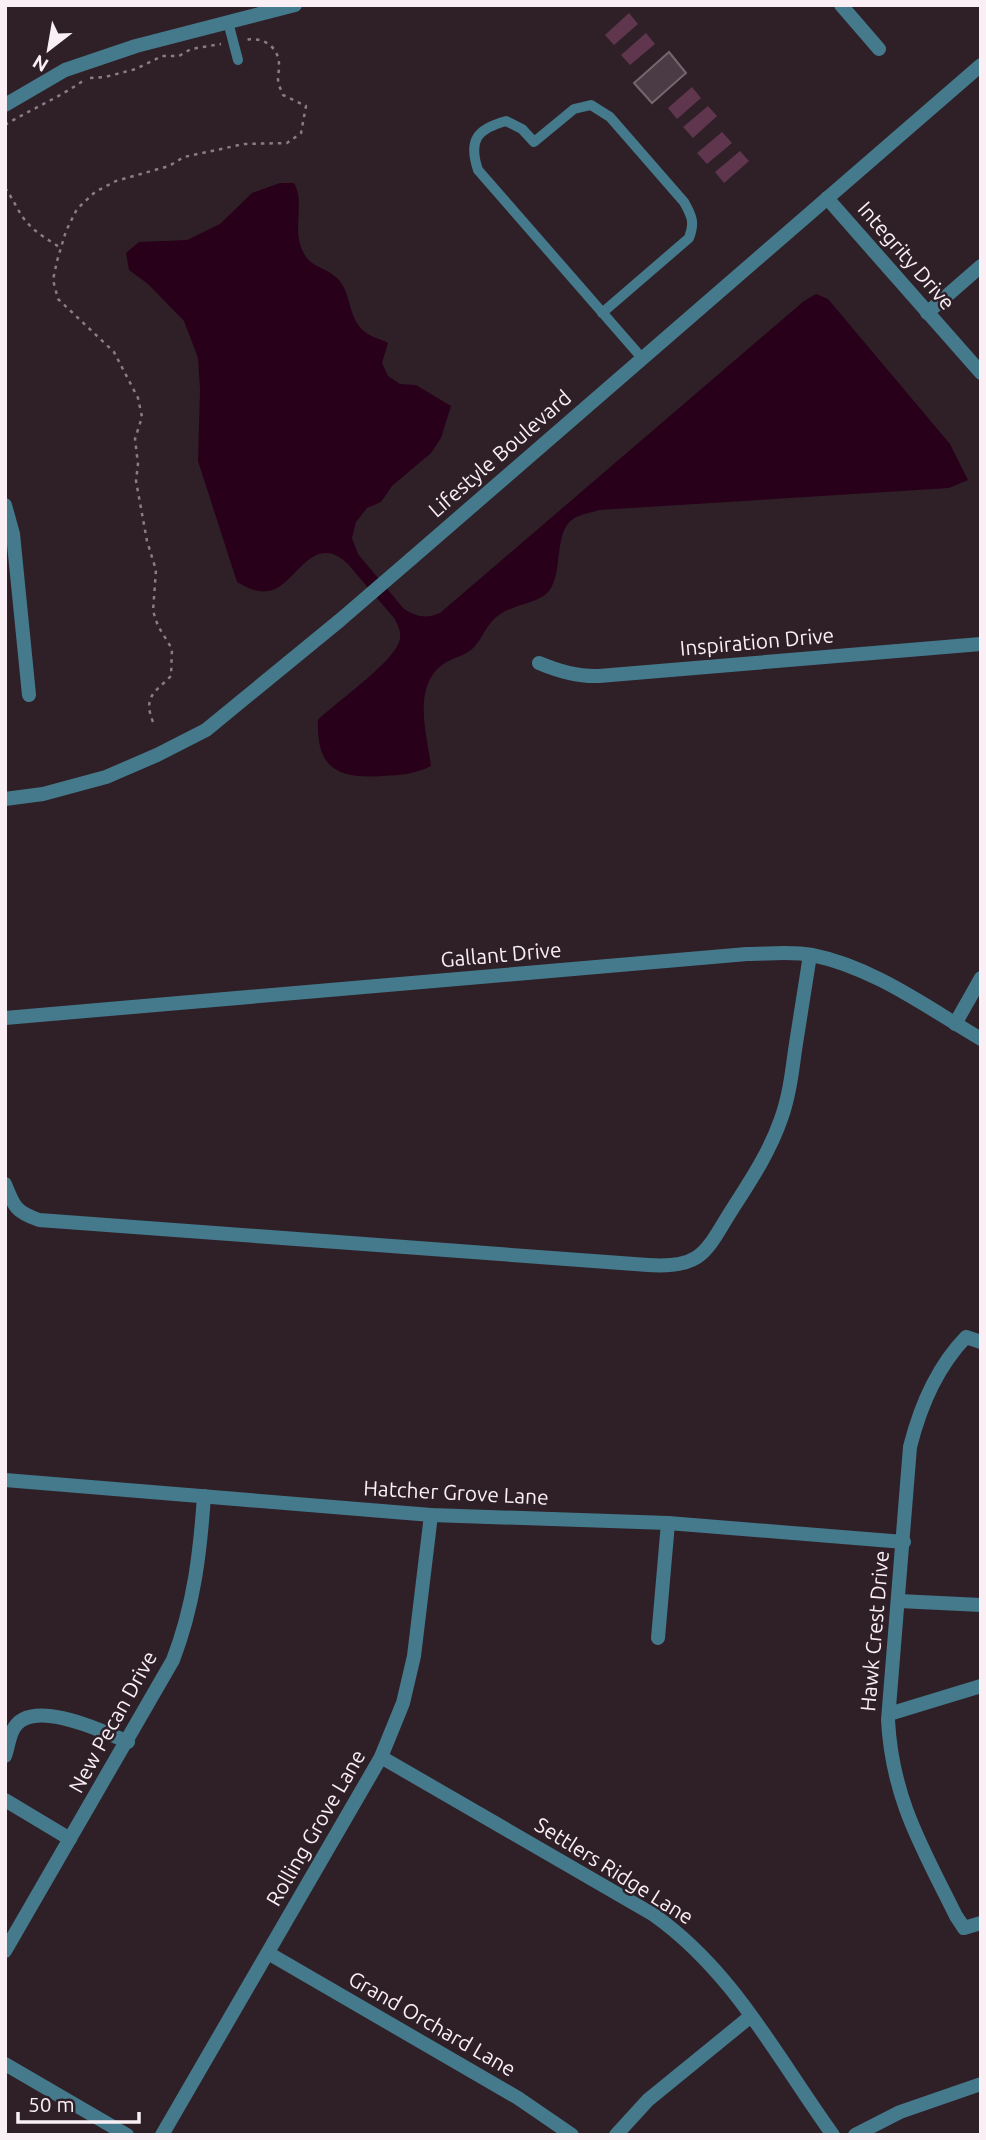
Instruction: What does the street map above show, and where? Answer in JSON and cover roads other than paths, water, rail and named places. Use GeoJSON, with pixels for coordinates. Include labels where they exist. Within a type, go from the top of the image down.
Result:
{"type":"FeatureCollection","features":[{"type":"Feature","properties":{"kind":"street"},"geometry":{"type":"LineString","coordinates":[[5,105],[65,70],[136,46],[295,5]]}},
{"type":"Feature","properties":{"kind":"street"},"geometry":{"type":"LineString","coordinates":[[841,5],[879,49]]}},
{"type":"Feature","properties":{"kind":"street","name":"Lifestyle Boulevard"},"geometry":{"type":"LineString","coordinates":[[5,799],[43,794],[106,777],[206,730],[339,621],[981,65]]}},
{"type":"Feature","properties":{"kind":"street","name":"Integrity Drive"},"geometry":{"type":"LineString","coordinates":[[827,198],[981,373]]}},
{"type":"Feature","properties":{"kind":"street"},"geometry":{"type":"LineString","coordinates":[[927,313],[981,266]]}},
{"type":"Feature","properties":{"kind":"street"},"geometry":{"type":"LineString","coordinates":[[5,505],[13,534],[29,695]]}},
{"type":"Feature","properties":{"kind":"street","name":"Inspiration Drive"},"geometry":{"type":"LineString","coordinates":[[539,663],[586,677],[981,644]]}},
{"type":"Feature","properties":{"kind":"street","name":"Gallant Drive"},"geometry":{"type":"LineString","coordinates":[[5,1017],[747,954],[810,955],[856,968],[981,1040]]}},
{"type":"Feature","properties":{"kind":"street"},"geometry":{"type":"LineString","coordinates":[[5,1184],[12,1202],[22,1215],[39,1220],[673,1267],[685,1264],[698,1258],[711,1244],[754,1177],[782,1118],[791,1080],[810,955]]}},
{"type":"Feature","properties":{"kind":"street"},"geometry":{"type":"LineString","coordinates":[[955,1024],[981,978]]}},
{"type":"Feature","properties":{"kind":"street","name":"Hawk Crest Drive"},"geometry":{"type":"LineString","coordinates":[[981,1342],[966,1338],[955,1348],[928,1395],[914,1430],[910,1447],[888,1714],[891,1758],[904,1809],[964,1928],[981,1923]]}},
{"type":"Feature","properties":{"kind":"street","name":"Hatcher Grove Lane"},"geometry":{"type":"LineString","coordinates":[[5,1480],[430,1515],[668,1524],[904,1542]]}},
{"type":"Feature","properties":{"kind":"street","name":"New Pecan Drive"},"geometry":{"type":"LineString","coordinates":[[5,1951],[173,1660],[187,1625],[199,1551],[204,1496]]}},
{"type":"Feature","properties":{"kind":"street","name":"Rolling Grove Lane"},"geometry":{"type":"LineString","coordinates":[[162,2135],[381,1757],[403,1703],[414,1656],[430,1515]]}},
{"type":"Feature","properties":{"kind":"street"},"geometry":{"type":"LineString","coordinates":[[658,1638],[668,1524]]}},
{"type":"Feature","properties":{"kind":"street"},"geometry":{"type":"LineString","coordinates":[[899,1601],[981,1605]]}},
{"type":"Feature","properties":{"kind":"street"},"geometry":{"type":"LineString","coordinates":[[888,1714],[981,1686]]}},
{"type":"Feature","properties":{"kind":"street"},"geometry":{"type":"LineString","coordinates":[[5,1756],[13,1729],[26,1717],[33,1715],[70,1721],[128,1742]]}},
{"type":"Feature","properties":{"kind":"street","name":"Settlers Ridge Lane"},"geometry":{"type":"LineString","coordinates":[[381,1757],[654,1914],[684,1937],[710,1962],[751,2015],[833,2135]]}},
{"type":"Feature","properties":{"kind":"street"},"geometry":{"type":"LineString","coordinates":[[5,1800],[70,1839]]}},
{"type":"Feature","properties":{"kind":"street","name":"Grand Orchard Lane"},"geometry":{"type":"LineString","coordinates":[[268,1953],[518,2098],[572,2135]]}},
{"type":"Feature","properties":{"kind":"street"},"geometry":{"type":"LineString","coordinates":[[615,2135],[648,2101],[751,2015]]}},
{"type":"Feature","properties":{"kind":"street"},"geometry":{"type":"LineString","coordinates":[[5,2064],[127,2135]]}},
{"type":"Feature","properties":{"kind":"street"},"geometry":{"type":"LineString","coordinates":[[855,2135],[900,2112],[981,2084]]}},
{"type":"Feature","properties":{"kind":"lane"},"geometry":{"type":"LineString","coordinates":[[228,22],[238,60]]}},
{"type":"Feature","properties":{"kind":"lane"},"geometry":{"type":"LineString","coordinates":[[602,313],[689,238],[694,228],[692,216],[684,202],[610,117],[591,105],[574,109],[534,142],[522,129],[506,121],[489,126],[477,137],[472,154],[478,170],[602,313],[642,358]]}}]}
